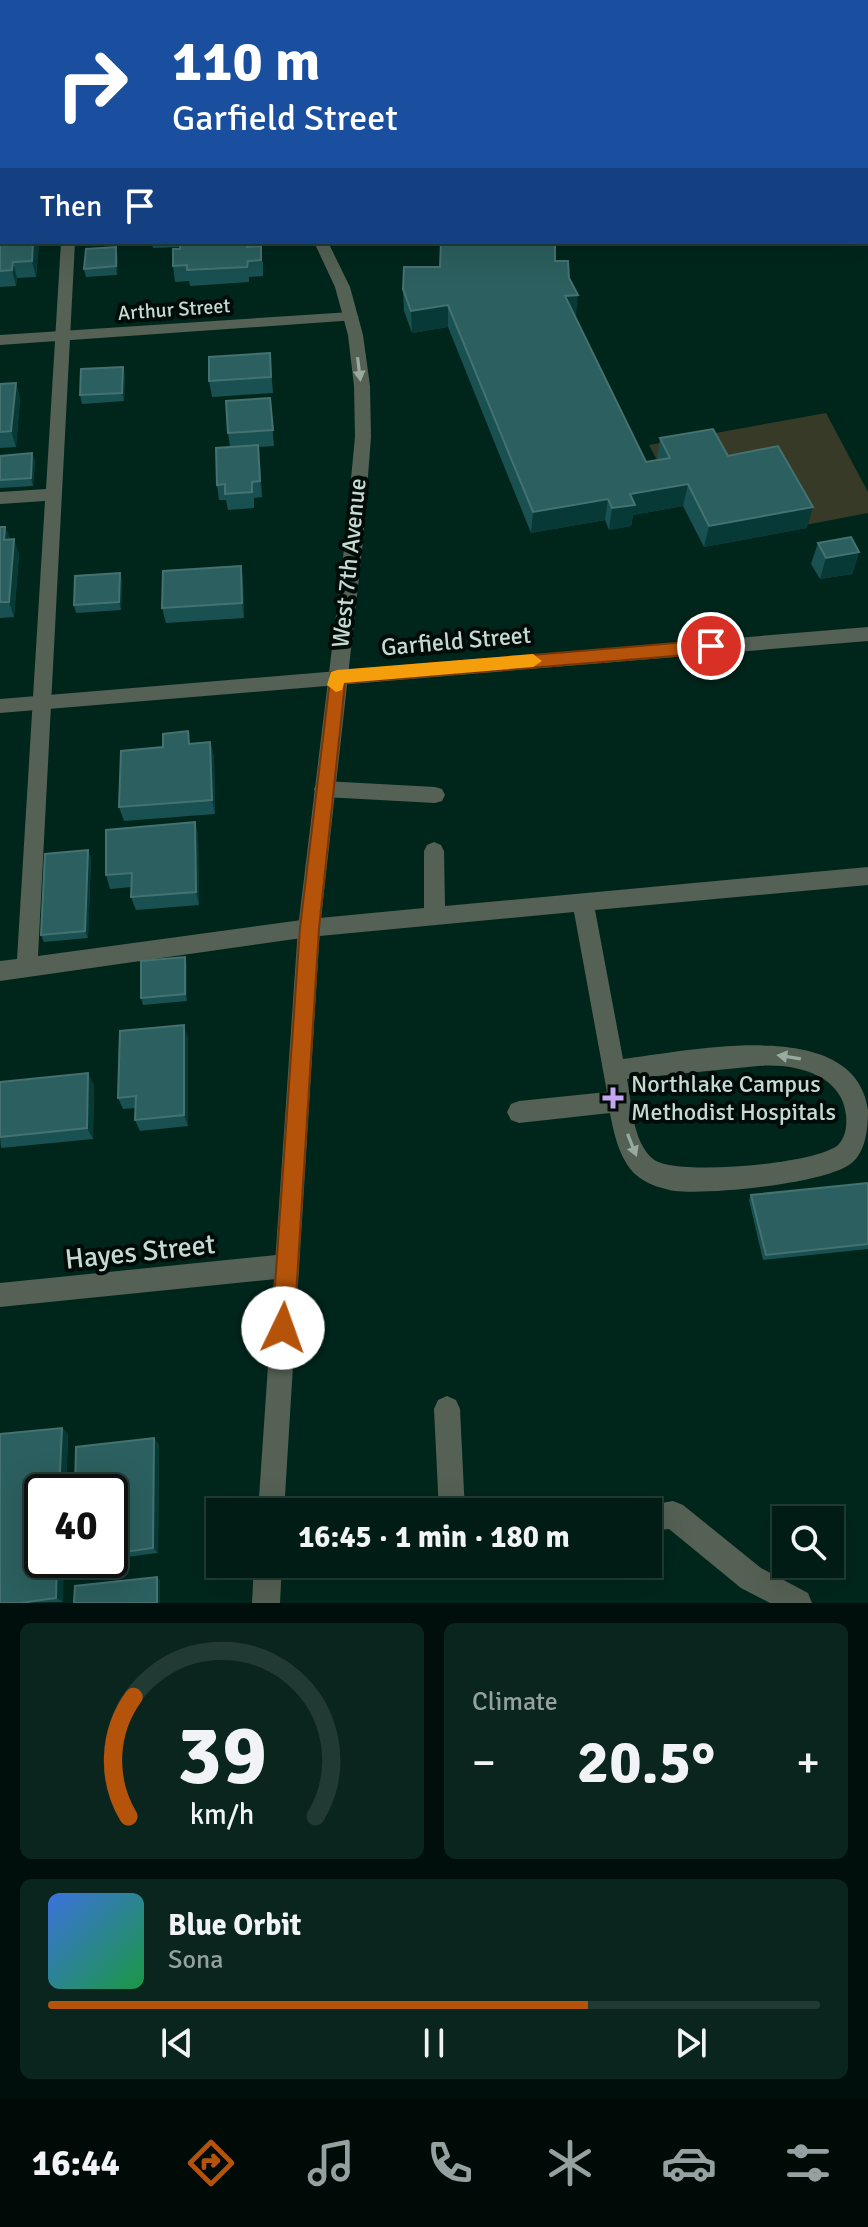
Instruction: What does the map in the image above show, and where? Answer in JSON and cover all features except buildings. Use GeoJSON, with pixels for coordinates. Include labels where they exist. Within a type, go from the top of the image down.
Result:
{"type":"FeatureCollection","features":[{"type":"Feature","properties":{"kind":"street"},"geometry":{"type":"LineString","coordinates":[[27,969],[68,244]]}},
{"type":"Feature","properties":{"kind":"street","name":"West 7th Avenue"},"geometry":{"type":"LineString","coordinates":[[272,1498],[309,928],[356,509],[362,421],[361,378],[351,317],[333,261],[322,244]]}},
{"type":"Feature","properties":{"kind":"street","name":"Arthur Street"},"geometry":{"type":"LineString","coordinates":[[0,340],[351,317]]}},
{"type":"Feature","properties":{"kind":"street"},"geometry":{"type":"LineString","coordinates":[[0,498],[54,494]]}},
{"type":"Feature","properties":{"kind":"street","name":"Garfield Street"},"geometry":{"type":"LineString","coordinates":[[0,706],[868,634]]}},
{"type":"Feature","properties":{"kind":"street"},"geometry":{"type":"LineString","coordinates":[[324,789],[435,795]]}},
{"type":"Feature","properties":{"kind":"street"},"geometry":{"type":"LineString","coordinates":[[434,851],[435,917]]}},
{"type":"Feature","properties":{"kind":"street"},"geometry":{"type":"LineString","coordinates":[[0,971],[309,928],[868,876]]}},
{"type":"Feature","properties":{"kind":"street"},"geometry":{"type":"LineString","coordinates":[[583,903],[615,1070],[630,1147],[650,1172],[680,1180],[829,1163],[849,1149],[857,1128],[858,1114],[845,1086],[827,1070],[802,1059],[775,1054],[615,1070]]}},
{"type":"Feature","properties":{"kind":"street"},"geometry":{"type":"LineString","coordinates":[[519,1112],[621,1101]]}},
{"type":"Feature","properties":{"kind":"street","name":"Hayes Street"},"geometry":{"type":"LineString","coordinates":[[0,1295],[286,1266]]}},
{"type":"Feature","properties":{"kind":"street"},"geometry":{"type":"LineString","coordinates":[[447,1409],[451,1498]]}},
{"type":"Feature","properties":{"kind":"street"},"geometry":{"type":"LineString","coordinates":[[662,1516],[673,1515],[751,1578],[798,1603]]}},
{"type":"Feature","properties":{"kind":"street"},"geometry":{"type":"LineString","coordinates":[[266,1603],[267,1578]]}},
{"type":"Feature","properties":{"kind":"green space"},"geometry":{"type":"Polygon","coordinates":[[[826,413],[868,492],[868,513],[805,525],[657,460],[649,445],[826,413]]]}},
{"type":"Feature","properties":{"kind":"slow traffic"},"geometry":{"type":"LineString","coordinates":[[336,685],[337,677],[533,661]]}},
{"type":"Feature","properties":{"kind":"place","name":"Northlake Campus Methodist Hospitals"},"geometry":{"type":"Point","coordinates":[613,1098]}},
{"type":"Feature","properties":{"kind":"route"},"geometry":{"type":"LineString","coordinates":[[283,1328],[309,928],[337,677],[711,646]]}}]}
